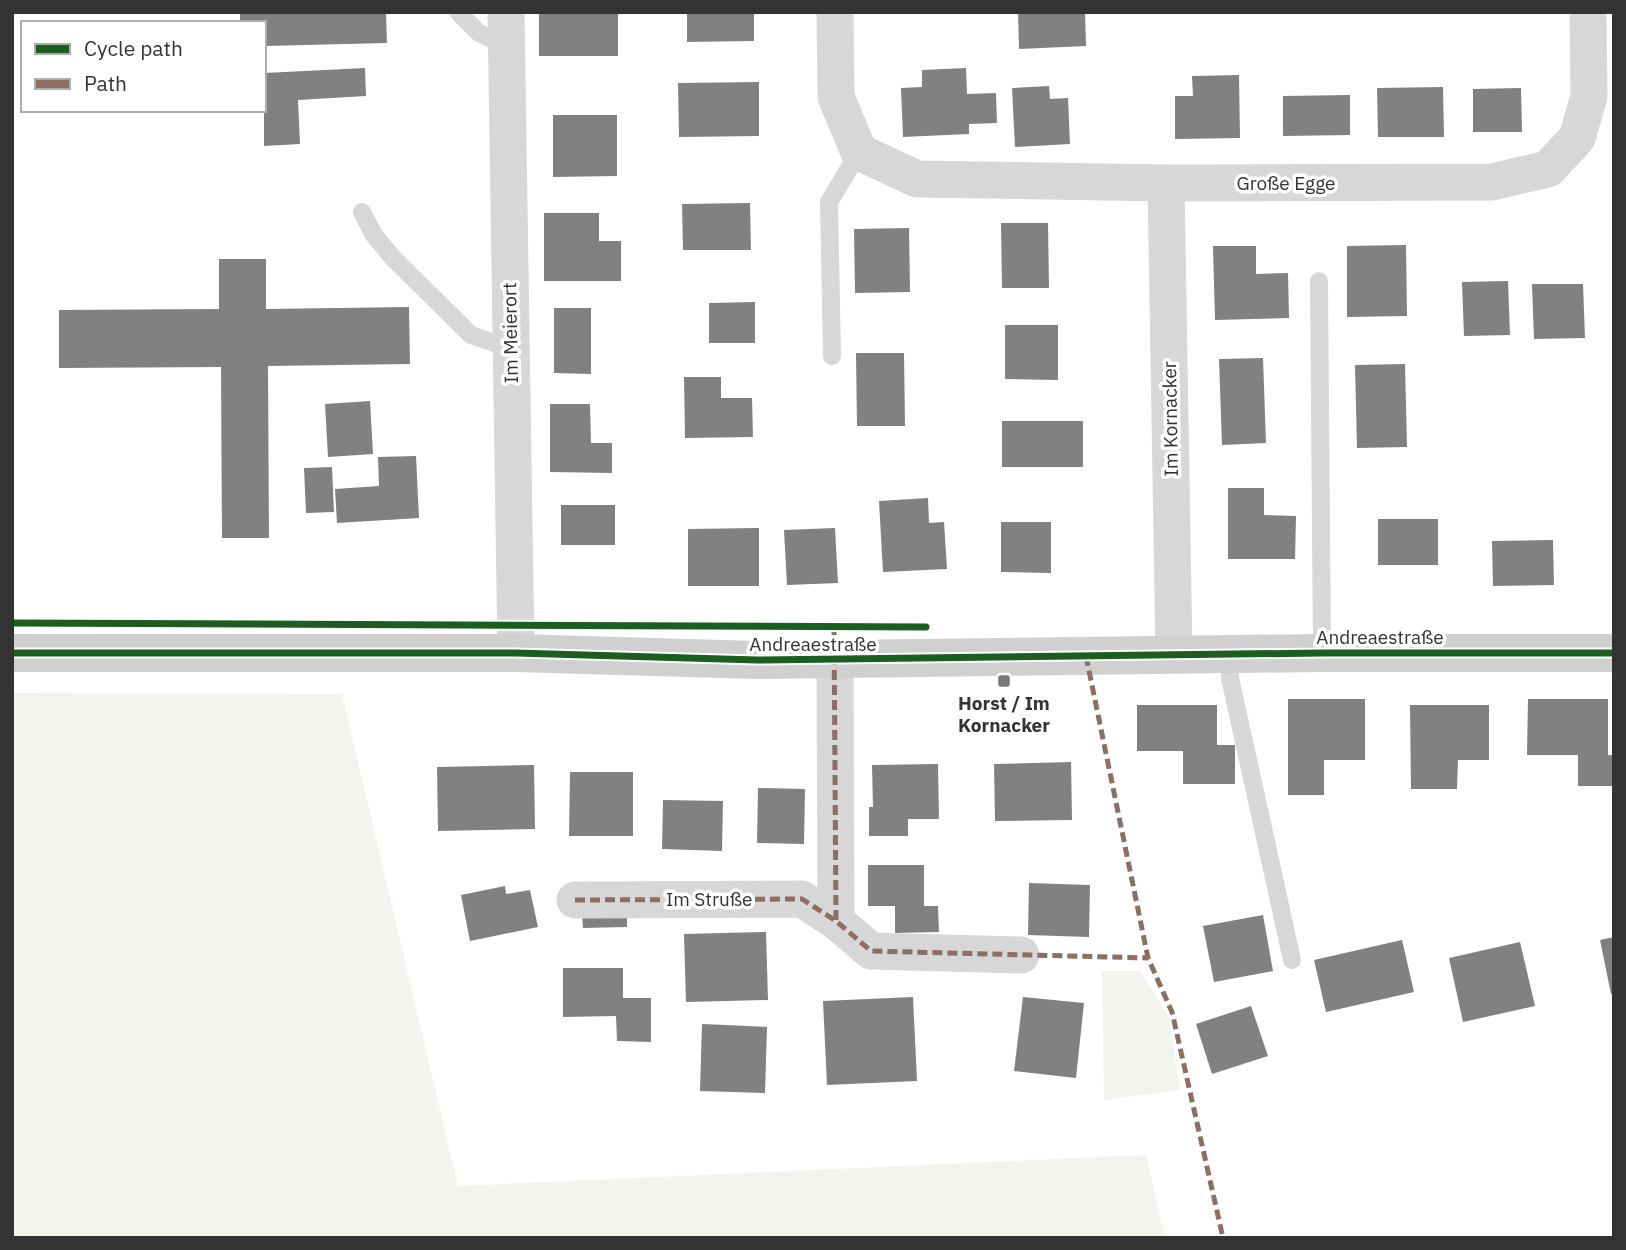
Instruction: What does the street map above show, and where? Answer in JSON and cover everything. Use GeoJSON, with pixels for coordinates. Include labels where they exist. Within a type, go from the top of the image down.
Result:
{"type":"FeatureCollection","features":[{"type":"Feature","properties":{"kind":"street"},"geometry":{"type":"LineString","coordinates":[[835,12],[836,97],[859,152]]}},
{"type":"Feature","properties":{"kind":"street","name":"Große Egge"},"geometry":{"type":"LineString","coordinates":[[859,152],[917,179],[1166,183],[1492,182],[1548,169],[1577,138],[1588,96],[1588,12]]}},
{"type":"Feature","properties":{"kind":"street","name":"Im Meierort"},"geometry":{"type":"LineString","coordinates":[[506,29],[516,653]]}},
{"type":"Feature","properties":{"kind":"street","name":"Im Kornacker"},"geometry":{"type":"LineString","coordinates":[[1166,183],[1174,654]]}},
{"type":"Feature","properties":{"kind":"street","name":"Andreaestraße"},"geometry":{"type":"LineString","coordinates":[[12,653],[516,653],[835,660],[1174,654],[1614,653]]}},
{"type":"Feature","properties":{"kind":"street"},"geometry":{"type":"LineString","coordinates":[[835,660],[836,921]]}},
{"type":"Feature","properties":{"kind":"street","name":"Im Struße"},"geometry":{"type":"LineString","coordinates":[[575,900],[802,899],[836,921],[871,951],[1021,955]]}},
{"type":"Feature","properties":{"kind":"lane"},"geometry":{"type":"LineString","coordinates":[[458,12],[479,33],[506,29]]}},
{"type":"Feature","properties":{"kind":"lane"},"geometry":{"type":"LineString","coordinates":[[832,356],[829,202],[859,152]]}},
{"type":"Feature","properties":{"kind":"lane"},"geometry":{"type":"LineString","coordinates":[[362,212],[374,235],[393,258],[471,335],[497,344],[511,343]]}},
{"type":"Feature","properties":{"kind":"lane"},"geometry":{"type":"LineString","coordinates":[[1319,281],[1322,653]]}},
{"type":"Feature","properties":{"kind":"lane"},"geometry":{"type":"LineString","coordinates":[[1229,654],[1230,677],[1292,960]]}},
{"type":"Feature","properties":{"kind":"shaded area"},"geometry":{"type":"Polygon","coordinates":[[[12,693],[342,694],[458,1186],[1146,1155],[1165,1238],[12,1238],[12,693]]]}},
{"type":"Feature","properties":{"kind":"shaded area"},"geometry":{"type":"Polygon","coordinates":[[[1102,971],[1140,971],[1169,1018],[1180,1090],[1104,1100],[1102,971]]]}},
{"type":"Feature","properties":{"kind":"building"},"geometry":{"type":"Polygon","coordinates":[[[240,12],[386,12],[387,43],[266,46],[266,21],[240,21],[240,12]]]}},
{"type":"Feature","properties":{"kind":"building"},"geometry":{"type":"Polygon","coordinates":[[[539,12],[618,12],[618,56],[539,56],[539,12]]]}},
{"type":"Feature","properties":{"kind":"building"},"geometry":{"type":"Polygon","coordinates":[[[687,12],[754,12],[754,41],[687,42],[687,12]]]}},
{"type":"Feature","properties":{"kind":"building"},"geometry":{"type":"Polygon","coordinates":[[[1018,12],[1085,12],[1086,46],[1019,49],[1018,12]]]}},
{"type":"Feature","properties":{"kind":"building"},"geometry":{"type":"Polygon","coordinates":[[[365,68],[366,96],[298,100],[300,144],[264,146],[266,73],[365,68]]]}},
{"type":"Feature","properties":{"kind":"building"},"geometry":{"type":"Polygon","coordinates":[[[966,68],[967,94],[996,93],[997,123],[969,124],[969,134],[903,137],[901,88],[922,87],[922,70],[966,68]]]}},
{"type":"Feature","properties":{"kind":"building"},"geometry":{"type":"Polygon","coordinates":[[[1239,75],[1240,138],[1175,139],[1175,96],[1193,96],[1192,76],[1239,75]]]}},
{"type":"Feature","properties":{"kind":"building"},"geometry":{"type":"Polygon","coordinates":[[[759,82],[759,136],[679,137],[678,83],[759,82]]]}},
{"type":"Feature","properties":{"kind":"building"},"geometry":{"type":"Polygon","coordinates":[[[1049,86],[1050,99],[1068,98],[1070,144],[1015,147],[1012,88],[1049,86]]]}},
{"type":"Feature","properties":{"kind":"building"},"geometry":{"type":"Polygon","coordinates":[[[1443,87],[1444,137],[1378,137],[1377,88],[1443,87]]]}},
{"type":"Feature","properties":{"kind":"building"},"geometry":{"type":"Polygon","coordinates":[[[1521,88],[1522,132],[1473,132],[1473,89],[1521,88]]]}},
{"type":"Feature","properties":{"kind":"building"},"geometry":{"type":"Polygon","coordinates":[[[1350,95],[1350,135],[1283,136],[1283,96],[1350,95]]]}},
{"type":"Feature","properties":{"kind":"building"},"geometry":{"type":"Polygon","coordinates":[[[553,115],[617,115],[617,176],[553,177],[553,115]]]}},
{"type":"Feature","properties":{"kind":"building"},"geometry":{"type":"Polygon","coordinates":[[[750,203],[751,250],[683,250],[682,204],[750,203]]]}},
{"type":"Feature","properties":{"kind":"building"},"geometry":{"type":"Polygon","coordinates":[[[544,213],[599,213],[599,241],[621,241],[621,281],[544,281],[544,213]]]}},
{"type":"Feature","properties":{"kind":"building"},"geometry":{"type":"Polygon","coordinates":[[[1001,223],[1048,223],[1049,288],[1002,288],[1001,223]]]}},
{"type":"Feature","properties":{"kind":"building"},"geometry":{"type":"Polygon","coordinates":[[[909,228],[910,292],[855,293],[854,229],[909,228]]]}},
{"type":"Feature","properties":{"kind":"building"},"geometry":{"type":"Polygon","coordinates":[[[1406,245],[1407,316],[1347,317],[1347,246],[1406,245]]]}},
{"type":"Feature","properties":{"kind":"building"},"geometry":{"type":"Polygon","coordinates":[[[1213,246],[1256,246],[1256,274],[1288,273],[1289,318],[1215,320],[1213,246]]]}},
{"type":"Feature","properties":{"kind":"building"},"geometry":{"type":"Polygon","coordinates":[[[219,259],[266,259],[266,309],[409,307],[410,364],[268,366],[269,538],[222,538],[221,367],[59,368],[59,310],[219,309],[219,259]]]}},
{"type":"Feature","properties":{"kind":"building"},"geometry":{"type":"Polygon","coordinates":[[[1508,281],[1510,335],[1464,336],[1462,282],[1508,281]]]}},
{"type":"Feature","properties":{"kind":"building"},"geometry":{"type":"Polygon","coordinates":[[[1532,284],[1583,284],[1585,338],[1534,339],[1532,284]]]}},
{"type":"Feature","properties":{"kind":"building"},"geometry":{"type":"Polygon","coordinates":[[[755,302],[755,343],[709,343],[709,303],[755,302]]]}},
{"type":"Feature","properties":{"kind":"building"},"geometry":{"type":"Polygon","coordinates":[[[554,308],[591,308],[591,374],[554,373],[554,308]]]}},
{"type":"Feature","properties":{"kind":"building"},"geometry":{"type":"Polygon","coordinates":[[[1005,325],[1058,325],[1058,380],[1005,379],[1005,325]]]}},
{"type":"Feature","properties":{"kind":"building"},"geometry":{"type":"Polygon","coordinates":[[[856,353],[904,353],[905,426],[857,426],[856,353]]]}},
{"type":"Feature","properties":{"kind":"building"},"geometry":{"type":"Polygon","coordinates":[[[1263,358],[1266,443],[1222,445],[1219,359],[1263,358]]]}},
{"type":"Feature","properties":{"kind":"building"},"geometry":{"type":"Polygon","coordinates":[[[1405,364],[1407,447],[1357,448],[1355,365],[1405,364]]]}},
{"type":"Feature","properties":{"kind":"building"},"geometry":{"type":"Polygon","coordinates":[[[684,377],[721,377],[721,398],[752,398],[753,437],[685,438],[684,377]]]}},
{"type":"Feature","properties":{"kind":"building"},"geometry":{"type":"Polygon","coordinates":[[[370,401],[373,454],[328,457],[325,404],[370,401]]]}},
{"type":"Feature","properties":{"kind":"building"},"geometry":{"type":"Polygon","coordinates":[[[550,404],[590,404],[591,443],[612,443],[612,473],[550,472],[550,404]]]}},
{"type":"Feature","properties":{"kind":"building"},"geometry":{"type":"Polygon","coordinates":[[[1002,421],[1083,421],[1083,467],[1002,467],[1002,421]]]}},
{"type":"Feature","properties":{"kind":"building"},"geometry":{"type":"Polygon","coordinates":[[[416,456],[419,518],[337,523],[335,489],[379,486],[378,457],[416,456]]]}},
{"type":"Feature","properties":{"kind":"building"},"geometry":{"type":"Polygon","coordinates":[[[332,467],[334,512],[306,513],[304,468],[332,467]]]}},
{"type":"Feature","properties":{"kind":"building"},"geometry":{"type":"Polygon","coordinates":[[[1228,488],[1264,488],[1264,515],[1296,516],[1295,559],[1228,559],[1228,488]]]}},
{"type":"Feature","properties":{"kind":"building"},"geometry":{"type":"Polygon","coordinates":[[[928,498],[929,523],[944,522],[947,569],[883,572],[879,501],[928,498]]]}},
{"type":"Feature","properties":{"kind":"building"},"geometry":{"type":"Polygon","coordinates":[[[561,505],[615,505],[615,545],[561,545],[561,505]]]}},
{"type":"Feature","properties":{"kind":"building"},"geometry":{"type":"Polygon","coordinates":[[[1378,519],[1438,519],[1438,565],[1378,565],[1378,519]]]}},
{"type":"Feature","properties":{"kind":"building"},"geometry":{"type":"Polygon","coordinates":[[[1001,522],[1051,522],[1051,573],[1001,572],[1001,522]]]}},
{"type":"Feature","properties":{"kind":"building"},"geometry":{"type":"Polygon","coordinates":[[[759,528],[759,586],[688,586],[688,529],[759,528]]]}},
{"type":"Feature","properties":{"kind":"building"},"geometry":{"type":"Polygon","coordinates":[[[835,528],[838,583],[787,585],[784,530],[835,528]]]}},
{"type":"Feature","properties":{"kind":"building"},"geometry":{"type":"Polygon","coordinates":[[[1553,540],[1554,585],[1493,586],[1492,541],[1553,540]]]}},
{"type":"Feature","properties":{"kind":"building"},"geometry":{"type":"Polygon","coordinates":[[[1288,699],[1365,699],[1365,760],[1324,760],[1324,795],[1288,795],[1288,699]]]}},
{"type":"Feature","properties":{"kind":"building"},"geometry":{"type":"Polygon","coordinates":[[[1528,699],[1608,699],[1608,755],[1614,755],[1614,786],[1578,786],[1578,755],[1527,755],[1528,699]]]}},
{"type":"Feature","properties":{"kind":"building"},"geometry":{"type":"Polygon","coordinates":[[[1137,705],[1217,705],[1217,745],[1235,745],[1235,784],[1183,784],[1183,751],[1137,751],[1137,705]]]}},
{"type":"Feature","properties":{"kind":"building"},"geometry":{"type":"Polygon","coordinates":[[[1410,705],[1489,705],[1489,760],[1458,760],[1457,789],[1411,789],[1410,705]]]}},
{"type":"Feature","properties":{"kind":"building"},"geometry":{"type":"Polygon","coordinates":[[[1071,762],[1072,820],[995,821],[994,764],[1071,762]]]}},
{"type":"Feature","properties":{"kind":"building"},"geometry":{"type":"Polygon","coordinates":[[[938,764],[939,819],[908,819],[908,836],[869,836],[869,807],[873,807],[872,765],[938,764]]]}},
{"type":"Feature","properties":{"kind":"building"},"geometry":{"type":"Polygon","coordinates":[[[534,765],[535,829],[438,831],[437,767],[534,765]]]}},
{"type":"Feature","properties":{"kind":"building"},"geometry":{"type":"Polygon","coordinates":[[[570,772],[633,772],[633,836],[569,836],[570,772]]]}},
{"type":"Feature","properties":{"kind":"building"},"geometry":{"type":"Polygon","coordinates":[[[758,788],[805,789],[804,844],[757,843],[758,788]]]}},
{"type":"Feature","properties":{"kind":"building"},"geometry":{"type":"Polygon","coordinates":[[[663,800],[723,801],[722,851],[662,849],[663,800]]]}},
{"type":"Feature","properties":{"kind":"building"},"geometry":{"type":"Polygon","coordinates":[[[868,865],[924,865],[924,906],[938,906],[939,932],[895,933],[895,906],[868,906],[868,865]]]}},
{"type":"Feature","properties":{"kind":"building"},"geometry":{"type":"Polygon","coordinates":[[[1029,883],[1090,885],[1089,937],[1028,935],[1029,883]]]}},
{"type":"Feature","properties":{"kind":"building"},"geometry":{"type":"Polygon","coordinates":[[[505,886],[506,894],[530,890],[538,927],[470,941],[461,895],[505,886]]]}},
{"type":"Feature","properties":{"kind":"building"},"geometry":{"type":"Polygon","coordinates":[[[627,912],[627,927],[583,928],[582,914],[627,912]]]}},
{"type":"Feature","properties":{"kind":"building"},"geometry":{"type":"Polygon","coordinates":[[[1263,915],[1273,971],[1214,982],[1203,926],[1263,915]]]}},
{"type":"Feature","properties":{"kind":"building"},"geometry":{"type":"Polygon","coordinates":[[[766,932],[768,1000],[686,1002],[684,934],[766,932]]]}},
{"type":"Feature","properties":{"kind":"building"},"geometry":{"type":"Polygon","coordinates":[[[1614,937],[1614,993],[1611,994],[1600,940],[1614,937]]]}},
{"type":"Feature","properties":{"kind":"building"},"geometry":{"type":"Polygon","coordinates":[[[1402,940],[1414,992],[1326,1012],[1314,960],[1402,940]]]}},
{"type":"Feature","properties":{"kind":"building"},"geometry":{"type":"Polygon","coordinates":[[[1520,942],[1535,1006],[1463,1022],[1449,958],[1520,942]]]}},
{"type":"Feature","properties":{"kind":"building"},"geometry":{"type":"Polygon","coordinates":[[[563,968],[623,968],[623,998],[651,998],[651,1042],[617,1041],[616,1016],[563,1017],[563,968]]]}},
{"type":"Feature","properties":{"kind":"building"},"geometry":{"type":"Polygon","coordinates":[[[913,997],[917,1081],[827,1085],[823,1001],[913,997]]]}},
{"type":"Feature","properties":{"kind":"building"},"geometry":{"type":"Polygon","coordinates":[[[1023,997],[1084,1003],[1076,1078],[1014,1071],[1023,997]]]}},
{"type":"Feature","properties":{"kind":"building"},"geometry":{"type":"Polygon","coordinates":[[[1251,1006],[1268,1056],[1212,1074],[1196,1024],[1251,1006]]]}},
{"type":"Feature","properties":{"kind":"building"},"geometry":{"type":"Polygon","coordinates":[[[702,1024],[767,1027],[765,1093],[700,1091],[702,1024]]]}},
{"type":"Feature","properties":{"kind":"marked path"},"geometry":{"type":"LineString","coordinates":[[834,625],[836,921]]}},
{"type":"Feature","properties":{"kind":"marked path"},"geometry":{"type":"LineString","coordinates":[[1086,656],[1148,958],[1172,1012],[1223,1238]]}},
{"type":"Feature","properties":{"kind":"marked path"},"geometry":{"type":"LineString","coordinates":[[575,900],[802,899],[836,921],[871,951],[1148,958]]}},
{"type":"Feature","properties":{"kind":"cycle path"},"geometry":{"type":"LineString","coordinates":[[12,623],[926,627]]}},
{"type":"Feature","properties":{"kind":"cycle path"},"geometry":{"type":"LineString","coordinates":[[12,653],[516,653],[757,660],[1322,653],[1614,653]]}},
{"type":"Feature","properties":{"kind":"place","name":"Horst / Im Kornacker"},"geometry":{"type":"Point","coordinates":[1004,681]}}]}
